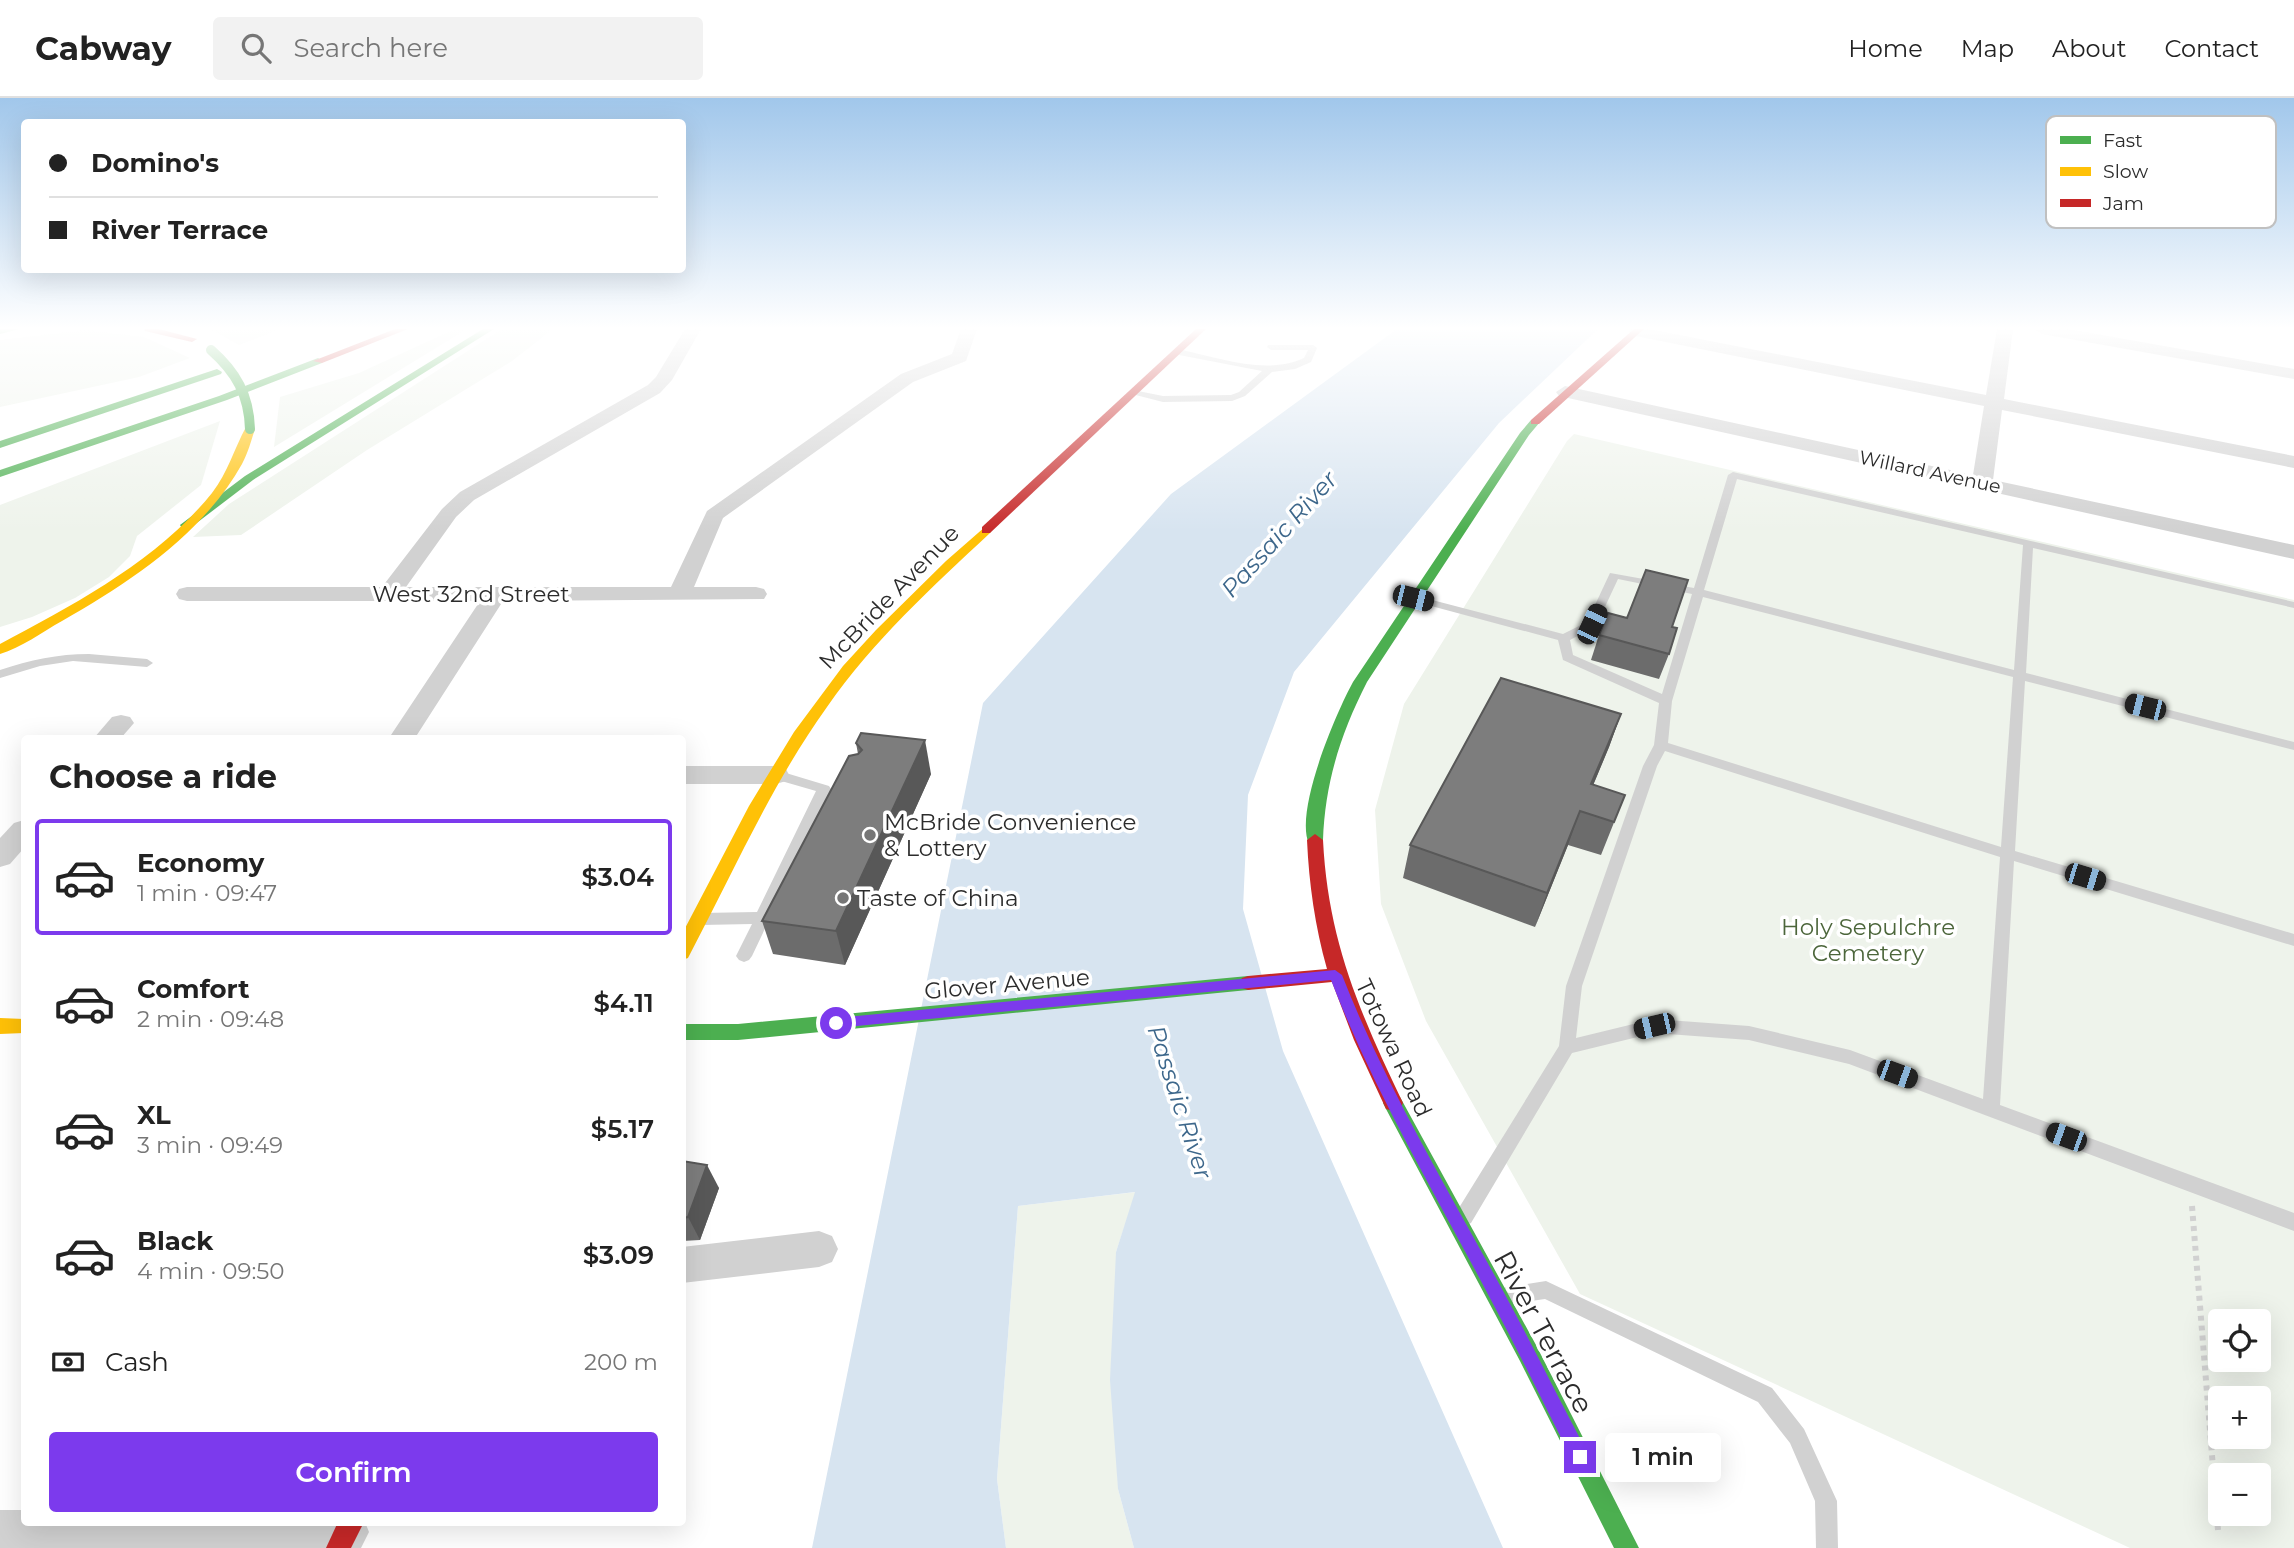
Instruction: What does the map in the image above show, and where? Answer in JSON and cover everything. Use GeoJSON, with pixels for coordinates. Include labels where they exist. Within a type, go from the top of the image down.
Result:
{"type":"FeatureCollection","features":[{"type":"Feature","properties":{"kind":"main road"},"geometry":{"type":"LineString","coordinates":[[74,403],[101,397]]}},
{"type":"Feature","properties":{"kind":"main road"},"geometry":{"type":"LineString","coordinates":[[0,445],[144,397]]}},
{"type":"Feature","properties":{"kind":"main road"},"geometry":{"type":"LineString","coordinates":[[0,489],[224,397]]}},
{"type":"Feature","properties":{"kind":"main road"},"geometry":{"type":"LineString","coordinates":[[186,525],[233,472],[250,429],[248,397]]}},
{"type":"Feature","properties":{"kind":"main road"},"geometry":{"type":"LineString","coordinates":[[1,649],[109,586],[249,478],[379,397]]}},
{"type":"Feature","properties":{"kind":"main road","name":"McBride Avenue"},"geometry":{"type":"LineString","coordinates":[[686,945],[776,775],[835,685],[890,623],[1018,497],[1129,397]]}},
{"type":"Feature","properties":{"kind":"main road","name":"Totowa Road"},"geometry":{"type":"LineString","coordinates":[[1412,1141],[1357,1030],[1335,975],[1316,880],[1316,805],[1323,763],[1350,698],[1413,598],[1525,433],[1560,397]]}},
{"type":"Feature","properties":{"kind":"main road"},"geometry":{"type":"LineString","coordinates":[[0,474],[169,418]]}},
{"type":"Feature","properties":{"kind":"main road","name":"Glover Avenue"},"geometry":{"type":"LineString","coordinates":[[686,1032],[738,1032],[1335,975]]}},
{"type":"Feature","properties":{"kind":"main road"},"geometry":{"type":"LineString","coordinates":[[0,1026],[21,1026]]}},
{"type":"Feature","properties":{"kind":"main road","name":"River Terrace"},"geometry":{"type":"LineString","coordinates":[[1412,1141],[1498,1297],[1627,1548]]}},
{"type":"Feature","properties":{"kind":"street"},"geometry":{"type":"LineString","coordinates":[[388,594],[449,513],[467,496],[641,397]]}},
{"type":"Feature","properties":{"kind":"street"},"geometry":{"type":"LineString","coordinates":[[680,593],[714,515],[880,397]]}},
{"type":"Feature","properties":{"kind":"street","name":"Willard Avenue"},"geometry":{"type":"LineString","coordinates":[[1586,397],[2294,552]]}},
{"type":"Feature","properties":{"kind":"street"},"geometry":{"type":"LineString","coordinates":[[1969,397],[2294,461]]}},
{"type":"Feature","properties":{"kind":"street"},"geometry":{"type":"LineString","coordinates":[[1982,483],[1996,397]]}},
{"type":"Feature","properties":{"kind":"street","name":"West 32nd Street"},"geometry":{"type":"LineString","coordinates":[[187,594],[756,594]]}},
{"type":"Feature","properties":{"kind":"street"},"geometry":{"type":"LineString","coordinates":[[404,735],[496,594]]}},
{"type":"Feature","properties":{"kind":"street"},"geometry":{"type":"LineString","coordinates":[[686,775],[776,775]]}},
{"type":"Feature","properties":{"kind":"street"},"geometry":{"type":"LineString","coordinates":[[0,857],[21,833]]}},
{"type":"Feature","properties":{"kind":"street"},"geometry":{"type":"LineString","coordinates":[[686,1265],[819,1249]]}},
{"type":"Feature","properties":{"kind":"street"},"geometry":{"type":"LineString","coordinates":[[0,1532],[345,1534]]}},
{"type":"Feature","properties":{"kind":"lane"},"geometry":{"type":"LineString","coordinates":[[1149,397],[1163,400],[1235,397]]}},
{"type":"Feature","properties":{"kind":"lane"},"geometry":{"type":"LineString","coordinates":[[1458,1226],[1567,1047],[1574,986],[1589,936],[1650,766],[1661,745],[1666,701],[1733,475],[2294,606]]}},
{"type":"Feature","properties":{"kind":"lane"},"geometry":{"type":"LineString","coordinates":[[1990,1109],[2028,545]]}},
{"type":"Feature","properties":{"kind":"lane"},"geometry":{"type":"LineString","coordinates":[[1413,598],[1564,638],[1592,624],[1614,575],[1697,592],[2294,746]]}},
{"type":"Feature","properties":{"kind":"lane"},"geometry":{"type":"LineString","coordinates":[[1564,638],[1567,657],[1666,701]]}},
{"type":"Feature","properties":{"kind":"lane"},"geometry":{"type":"LineString","coordinates":[[0,674],[58,657],[99,657],[147,663]]}},
{"type":"Feature","properties":{"kind":"lane"},"geometry":{"type":"LineString","coordinates":[[1661,745],[2007,854],[2294,940]]}},
{"type":"Feature","properties":{"kind":"lane"},"geometry":{"type":"LineString","coordinates":[[744,956],[830,788],[776,775]]}},
{"type":"Feature","properties":{"kind":"lane"},"geometry":{"type":"LineString","coordinates":[[699,919],[762,918]]}},
{"type":"Feature","properties":{"kind":"lane"},"geometry":{"type":"LineString","coordinates":[[1567,1047],[1654,1026],[1749,1033],[1850,1057],[2294,1222]]}},
{"type":"Feature","properties":{"kind":"lane"},"geometry":{"type":"LineString","coordinates":[[1498,1297],[1546,1290],[1765,1395],[1797,1436],[1826,1501],[1827,1548]]}},
{"type":"Feature","properties":{"kind":"path"},"geometry":{"type":"LineString","coordinates":[[2191,1184],[2218,1530]]}},
{"type":"Feature","properties":{"kind":"green space"},"geometry":{"type":"Polygon","coordinates":[[[0,397],[48,397],[0,407],[0,397]]]}},
{"type":"Feature","properties":{"kind":"green space"},"geometry":{"type":"Polygon","coordinates":[[[281,397],[356,397],[274,447],[281,397]]]}},
{"type":"Feature","properties":{"kind":"green space"},"geometry":{"type":"Polygon","coordinates":[[[396,397],[454,397],[367,450],[241,535],[193,537],[229,504],[396,397]]]}},
{"type":"Feature","properties":{"kind":"green space"},"geometry":{"type":"Polygon","coordinates":[[[220,421],[201,485],[137,536],[130,556],[109,577],[75,598],[32,617],[0,627],[0,505],[220,421]]]}},
{"type":"Feature","properties":{"kind":"green space","name":"Holy Sepulchre Cemetery"},"geometry":{"type":"Polygon","coordinates":[[[1574,434],[2294,600],[2294,1548],[2130,1548],[1580,1294],[1426,1021],[1381,904],[1375,810],[1404,704],[1567,441],[1574,434]]]}},
{"type":"Feature","properties":{"kind":"green space"},"geometry":{"type":"Polygon","coordinates":[[[1136,1192],[1116,1252],[1118,1489],[1134,1548],[1006,1548],[997,1479],[1018,1206],[1136,1192]]]}},
{"type":"Feature","properties":{"kind":"water","name":"Passaic River"},"geometry":{"type":"Polygon","coordinates":[[[1304,397],[1527,397],[1499,423],[1294,672],[1248,795],[1243,909],[1283,1051],[1503,1548],[1134,1548],[1118,1489],[1110,1380],[1116,1252],[1135,1192],[1018,1206],[997,1479],[1006,1548],[812,1548],[983,703],[1171,494],[1304,397]]]}},
{"type":"Feature","properties":{"kind":"building"},"geometry":{"type":"Polygon","coordinates":[[[1646,570],[1688,580],[1672,627],[1677,628],[1669,654],[1599,635],[1608,613],[1627,618],[1646,570]]]}},
{"type":"Feature","properties":{"kind":"building"},"geometry":{"type":"Polygon","coordinates":[[[1501,678],[1621,714],[1591,784],[1625,795],[1614,822],[1580,811],[1547,893],[1410,845],[1501,678]]]}},
{"type":"Feature","properties":{"kind":"building"},"geometry":{"type":"Polygon","coordinates":[[[861,733],[925,740],[836,931],[762,921],[849,756],[862,750],[856,743],[861,733]]]}},
{"type":"Feature","properties":{"kind":"building"},"geometry":{"type":"Polygon","coordinates":[[[686,1162],[707,1165],[686,1217],[686,1162]]]}},
{"type":"Feature","properties":{"kind":"traffic: fast"},"geometry":{"type":"LineString","coordinates":[[0,445],[144,397]]}},
{"type":"Feature","properties":{"kind":"traffic: fast"},"geometry":{"type":"LineString","coordinates":[[0,474],[226,397]]}},
{"type":"Feature","properties":{"kind":"traffic: fast"},"geometry":{"type":"LineString","coordinates":[[246,397],[250,429]]}},
{"type":"Feature","properties":{"kind":"traffic: fast"},"geometry":{"type":"LineString","coordinates":[[186,525],[249,478],[380,397]]}},
{"type":"Feature","properties":{"kind":"traffic: fast"},"geometry":{"type":"LineString","coordinates":[[1315,840],[1316,815],[1324,768],[1339,725],[1360,682],[1372,660],[1535,422]]}},
{"type":"Feature","properties":{"kind":"traffic: fast"},"geometry":{"type":"LineString","coordinates":[[686,1032],[738,1032],[1248,983]]}},
{"type":"Feature","properties":{"kind":"traffic: fast"},"geometry":{"type":"LineString","coordinates":[[1393,1103],[1528,1353],[1627,1548]]}},
{"type":"Feature","properties":{"kind":"traffic: slow"},"geometry":{"type":"LineString","coordinates":[[0,650],[98,594],[163,547],[217,494],[236,464],[250,429]]}},
{"type":"Feature","properties":{"kind":"traffic: slow"},"geometry":{"type":"LineString","coordinates":[[686,945],[757,806],[799,735],[848,669],[880,632],[986,530]]}},
{"type":"Feature","properties":{"kind":"traffic: slow"},"geometry":{"type":"LineString","coordinates":[[0,1026],[21,1026]]}},
{"type":"Feature","properties":{"kind":"traffic: jam"},"geometry":{"type":"LineString","coordinates":[[986,530],[1129,397]]}},
{"type":"Feature","properties":{"kind":"traffic: jam"},"geometry":{"type":"LineString","coordinates":[[1535,422],[1563,397]]}},
{"type":"Feature","properties":{"kind":"traffic: jam"},"geometry":{"type":"LineString","coordinates":[[1315,840],[1321,910],[1338,976],[1363,1040],[1393,1103]]}},
{"type":"Feature","properties":{"kind":"traffic: jam"},"geometry":{"type":"LineString","coordinates":[[1248,983],[1335,975]]}},
{"type":"Feature","properties":{"kind":"traffic: jam"},"geometry":{"type":"LineString","coordinates":[[338,1548],[350,1526]]}},
{"type":"Feature","properties":{"kind":"place","name":"McBride Convenience & Lottery"},"geometry":{"type":"Point","coordinates":[870,835]}},
{"type":"Feature","properties":{"kind":"place","name":"Taste of China"},"geometry":{"type":"Point","coordinates":[843,898]}},
{"type":"Feature","properties":{"kind":"route"},"geometry":{"type":"LineString","coordinates":[[836,1023],[1335,975],[1355,1026],[1412,1141],[1498,1297],[1580,1457]]}}]}
